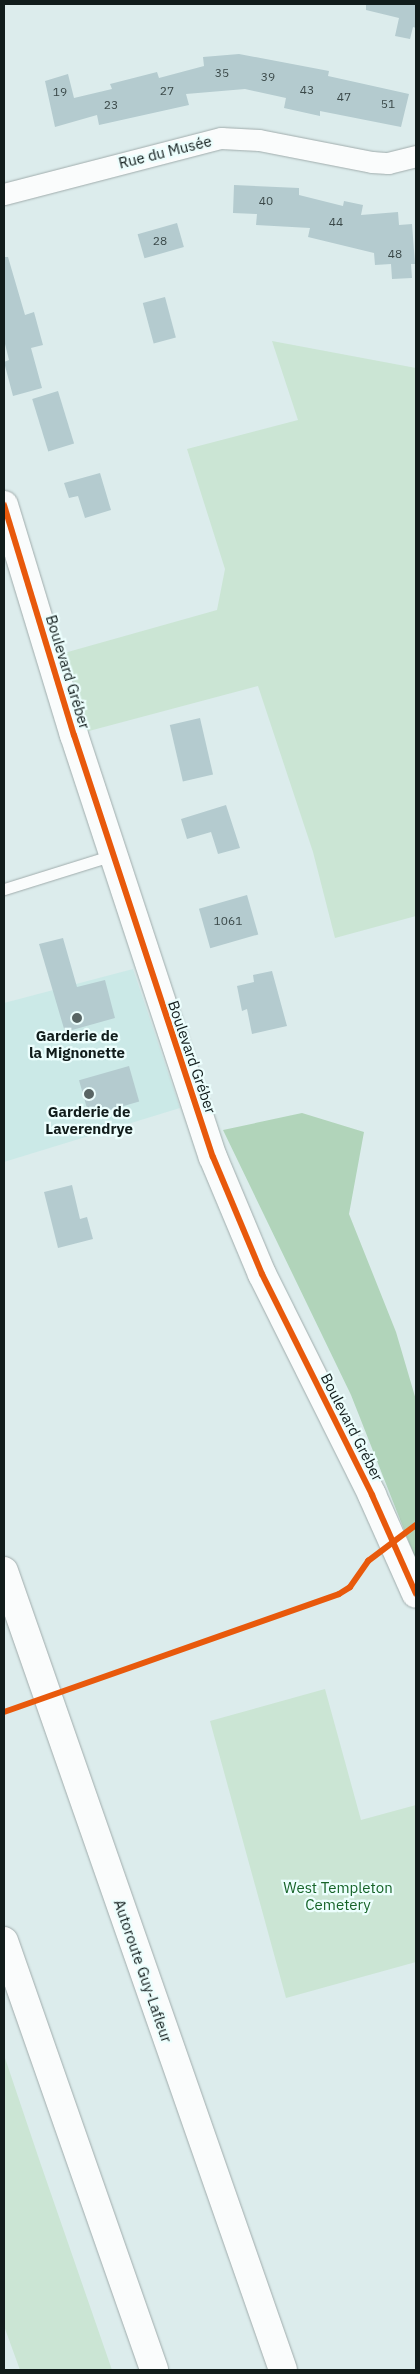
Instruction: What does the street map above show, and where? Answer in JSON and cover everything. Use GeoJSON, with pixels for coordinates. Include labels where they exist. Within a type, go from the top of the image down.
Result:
{"type":"FeatureCollection","features":[{"type":"Feature","properties":{"kind":"main road","name":"Boulevard Gréber"},"geometry":{"type":"LineString","coordinates":[[4,505],[113,855],[197,1113],[262,1274],[372,1494],[416,1594]]}},
{"type":"Feature","properties":{"kind":"main road","name":"Autoroute Guy-Lafleur"},"geometry":{"type":"LineString","coordinates":[[4,1571],[284,2370]]}},
{"type":"Feature","properties":{"kind":"main road"},"geometry":{"type":"LineString","coordinates":[[4,1941],[154,2370]]}},
{"type":"Feature","properties":{"kind":"street","name":"Rue du Musée"},"geometry":{"type":"LineString","coordinates":[[4,194],[221,138],[259,140],[372,162],[388,163],[416,156]]}},
{"type":"Feature","properties":{"kind":"lane"},"geometry":{"type":"LineString","coordinates":[[4,889],[113,855]]}},
{"type":"Feature","properties":{"kind":"shaded area"},"geometry":{"type":"Polygon","coordinates":[[[133,969],[180,1108],[4,1162],[4,1003],[133,969]]]}},
{"type":"Feature","properties":{"kind":"green space"},"geometry":{"type":"Polygon","coordinates":[[[272,341],[416,368],[416,916],[335,938],[313,852],[258,686],[74,735],[50,657],[217,610],[225,569],[187,449],[298,420],[272,341]]]}},
{"type":"Feature","properties":{"kind":"green space"},"geometry":{"type":"Polygon","coordinates":[[[302,1113],[364,1132],[349,1214],[396,1332],[416,1400],[416,1560],[351,1395],[223,1130],[302,1113]]]}},
{"type":"Feature","properties":{"kind":"green space","name":"West Templeton Cemetery"},"geometry":{"type":"Polygon","coordinates":[[[325,1689],[361,1820],[416,1805],[416,1962],[286,1998],[210,1721],[325,1689]]]}},
{"type":"Feature","properties":{"kind":"green space"},"geometry":{"type":"Polygon","coordinates":[[[4,2055],[112,2370],[20,2370],[4,2326],[4,2055]]]}},
{"type":"Feature","properties":{"kind":"building"},"geometry":{"type":"Polygon","coordinates":[[[366,4],[416,4],[416,28],[413,27],[410,39],[395,36],[399,18],[366,10],[366,4]]]}},
{"type":"Feature","properties":{"kind":"building"},"geometry":{"type":"Polygon","coordinates":[[[239,54],[329,71],[328,76],[409,94],[401,127],[320,111],[320,116],[284,108],[286,98],[245,89],[186,94],[189,105],[99,125],[97,115],[55,127],[45,81],[68,74],[74,98],[112,89],[110,84],[157,72],[159,78],[204,66],[203,57],[239,54]]]}},
{"type":"Feature","properties":{"kind":"building"},"geometry":{"type":"Polygon","coordinates":[[[234,185],[299,188],[299,195],[343,206],[344,201],[363,205],[361,215],[398,212],[399,225],[412,224],[415,264],[411,264],[412,278],[392,279],[391,264],[375,265],[374,253],[308,237],[310,228],[256,225],[257,214],[233,213],[234,185]]]}},
{"type":"Feature","properties":{"kind":"building"},"geometry":{"type":"Polygon","coordinates":[[[177,223],[184,247],[144,258],[138,234],[177,223]]]}},
{"type":"Feature","properties":{"kind":"building"},"geometry":{"type":"Polygon","coordinates":[[[4,257],[8,257],[25,315],[34,312],[43,345],[31,348],[42,388],[13,396],[4,362],[9,360],[4,340],[4,257]]]}},
{"type":"Feature","properties":{"kind":"building"},"geometry":{"type":"Polygon","coordinates":[[[165,297],[176,338],[154,344],[143,303],[165,297]]]}},
{"type":"Feature","properties":{"kind":"building"},"geometry":{"type":"Polygon","coordinates":[[[58,391],[74,444],[48,451],[32,399],[58,391]]]}},
{"type":"Feature","properties":{"kind":"building"},"geometry":{"type":"Polygon","coordinates":[[[100,473],[111,510],[85,518],[78,496],[69,498],[64,483],[100,473]]]}},
{"type":"Feature","properties":{"kind":"building"},"geometry":{"type":"Polygon","coordinates":[[[200,718],[213,775],[183,781],[170,725],[200,718]]]}},
{"type":"Feature","properties":{"kind":"building"},"geometry":{"type":"Polygon","coordinates":[[[226,805],[240,848],[218,854],[211,832],[187,839],[181,819],[226,805]]]}},
{"type":"Feature","properties":{"kind":"building"},"geometry":{"type":"Polygon","coordinates":[[[247,895],[258,934],[210,948],[199,909],[247,895]]]}},
{"type":"Feature","properties":{"kind":"building"},"geometry":{"type":"Polygon","coordinates":[[[63,938],[77,987],[105,980],[115,1018],[65,1032],[39,944],[63,938]]]}},
{"type":"Feature","properties":{"kind":"building"},"geometry":{"type":"Polygon","coordinates":[[[272,971],[287,1026],[252,1034],[247,1009],[242,1011],[237,986],[254,982],[253,975],[272,971]]]}},
{"type":"Feature","properties":{"kind":"building"},"geometry":{"type":"Polygon","coordinates":[[[129,1066],[139,1102],[89,1116],[79,1080],[129,1066]]]}},
{"type":"Feature","properties":{"kind":"building"},"geometry":{"type":"Polygon","coordinates":[[[72,1185],[80,1219],[87,1217],[93,1239],[58,1248],[44,1192],[72,1185]]]}},
{"type":"Feature","properties":{"kind":"cycle path"},"geometry":{"type":"LineString","coordinates":[[4,505],[74,735],[213,1157],[262,1274],[372,1495],[416,1594]]}},
{"type":"Feature","properties":{"kind":"cycle path"},"geometry":{"type":"LineString","coordinates":[[4,1712],[339,1594],[350,1587],[368,1561],[416,1525]]}},
{"type":"Feature","properties":{"kind":"place","name":"Garderie de la Mignonette"},"geometry":{"type":"Point","coordinates":[77,1018]}},
{"type":"Feature","properties":{"kind":"place","name":"Garderie de Laverendrye"},"geometry":{"type":"Point","coordinates":[89,1094]}}]}
